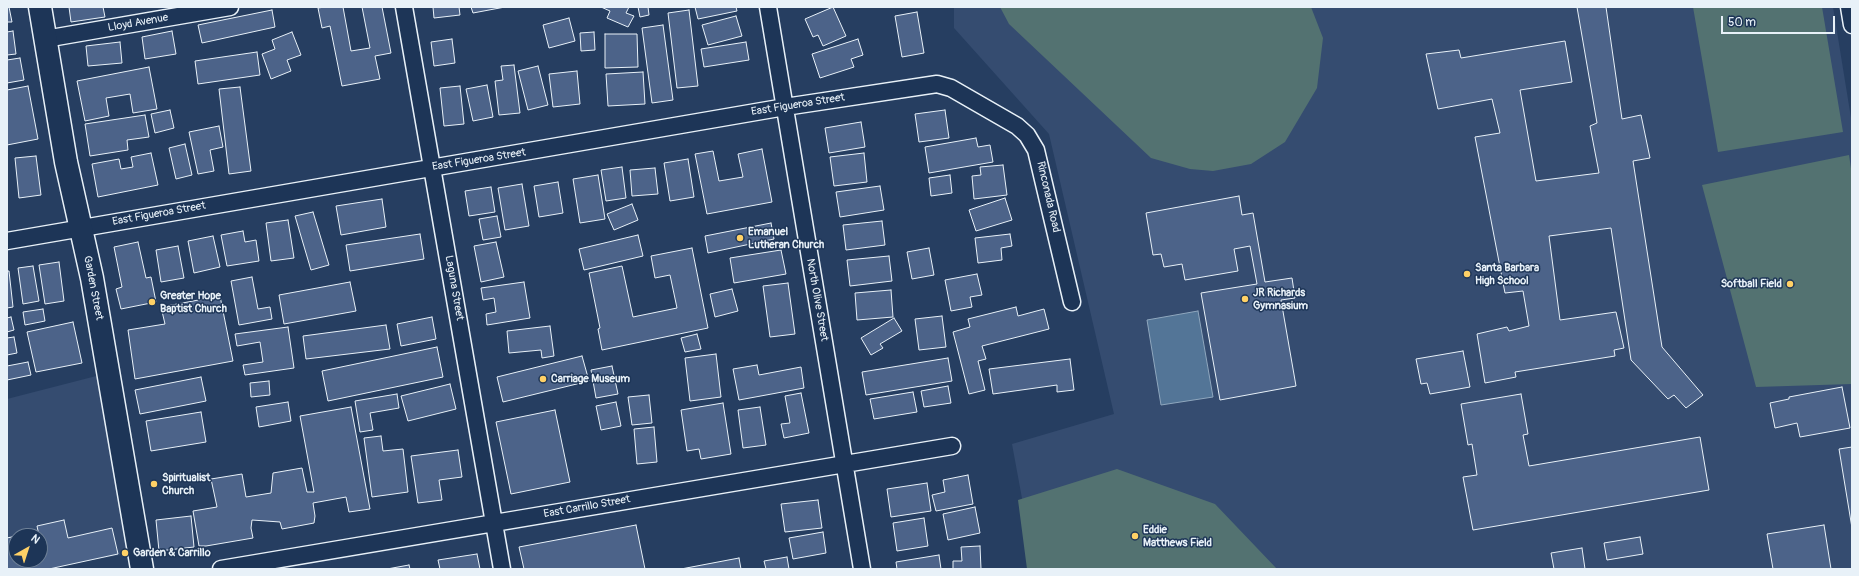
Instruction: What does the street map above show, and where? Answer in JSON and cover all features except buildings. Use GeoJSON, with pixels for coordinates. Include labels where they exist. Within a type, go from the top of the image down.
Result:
{"type":"FeatureCollection","features":[{"type":"Feature","properties":{"kind":"main road","name":"Garden Street"},"geometry":{"type":"LineString","coordinates":[[40,7],[66,162],[95,293],[142,569]]}},
{"type":"Feature","properties":{"kind":"street","name":"Lloyd Avenue"},"geometry":{"type":"LineString","coordinates":[[45,39],[230,7]]}},
{"type":"Feature","properties":{"kind":"street","name":"Laguna Street"},"geometry":{"type":"LineString","coordinates":[[404,7],[502,569]]}},
{"type":"Feature","properties":{"kind":"street","name":"North Olive Street"},"geometry":{"type":"LineString","coordinates":[[768,7],[862,569]]}},
{"type":"Feature","properties":{"kind":"street"},"geometry":{"type":"LineString","coordinates":[[1849,7],[1852,26]]}},
{"type":"Feature","properties":{"kind":"street","name":"East Figueroa Street"},"geometry":{"type":"LineString","coordinates":[[7,241],[784,107],[937,84],[951,88]]}},
{"type":"Feature","properties":{"kind":"street","name":"Rinconada Road"},"geometry":{"type":"LineString","coordinates":[[951,88],[1017,126],[1027,136],[1036,150],[1072,302]]}},
{"type":"Feature","properties":{"kind":"street","name":"East Carrillo Street"},"geometry":{"type":"LineString","coordinates":[[221,569],[952,446]]}},
{"type":"Feature","properties":{"kind":"shaded area","name":"Santa Barbara High School"},"geometry":{"type":"Polygon","coordinates":[[[954,7],[1833,7],[1852,124],[1852,569],[1035,569],[1012,444],[1114,414],[1049,134],[954,28],[954,7]]]}},
{"type":"Feature","properties":{"kind":"shaded area"},"geometry":{"type":"Polygon","coordinates":[[[1198,311],[1213,397],[1161,405],[1147,320],[1198,311]]]}},
{"type":"Feature","properties":{"kind":"shaded area"},"geometry":{"type":"Polygon","coordinates":[[[108,373],[138,552],[48,567],[48,528],[8,528],[8,568],[45,568],[7,569],[7,399],[108,373]]]}},
{"type":"Feature","properties":{"kind":"green space"},"geometry":{"type":"Polygon","coordinates":[[[1000,7],[1311,7],[1323,38],[1317,88],[1285,142],[1251,164],[1213,171],[1190,169],[1151,158],[1009,24],[1000,7]]]}},
{"type":"Feature","properties":{"kind":"green space"},"geometry":{"type":"Polygon","coordinates":[[[1693,7],[1822,7],[1843,132],[1718,152],[1693,7]]]}},
{"type":"Feature","properties":{"kind":"green space","name":"Softball Field"},"geometry":{"type":"Polygon","coordinates":[[[1849,155],[1852,175],[1852,384],[1756,387],[1702,185],[1849,155]]]}},
{"type":"Feature","properties":{"kind":"green space","name":"Eddie Matthews Field"},"geometry":{"type":"Polygon","coordinates":[[[1117,469],[1215,504],[1277,569],[1027,569],[1018,500],[1117,469]]]}},
{"type":"Feature","properties":{"kind":"place","name":"Emanuel Lutheran Church"},"geometry":{"type":"Point","coordinates":[740,238]}},
{"type":"Feature","properties":{"kind":"place","name":"Santa Barbara High School"},"geometry":{"type":"Point","coordinates":[1467,274]}},
{"type":"Feature","properties":{"kind":"place","name":"Softball Field"},"geometry":{"type":"Point","coordinates":[1790,284]}},
{"type":"Feature","properties":{"kind":"place","name":"JR Richards Gymnasium"},"geometry":{"type":"Point","coordinates":[1245,299]}},
{"type":"Feature","properties":{"kind":"place","name":"Greater Hope Baptist Church"},"geometry":{"type":"Point","coordinates":[152,302]}},
{"type":"Feature","properties":{"kind":"place","name":"Carriage Museum"},"geometry":{"type":"Point","coordinates":[543,379]}},
{"type":"Feature","properties":{"kind":"place","name":"Spiritualist Church"},"geometry":{"type":"Point","coordinates":[154,484]}},
{"type":"Feature","properties":{"kind":"place","name":"Eddie Matthews Field"},"geometry":{"type":"Point","coordinates":[1135,536]}},
{"type":"Feature","properties":{"kind":"place","name":"Garden & Carrillo"},"geometry":{"type":"Point","coordinates":[125,553]}}]}
